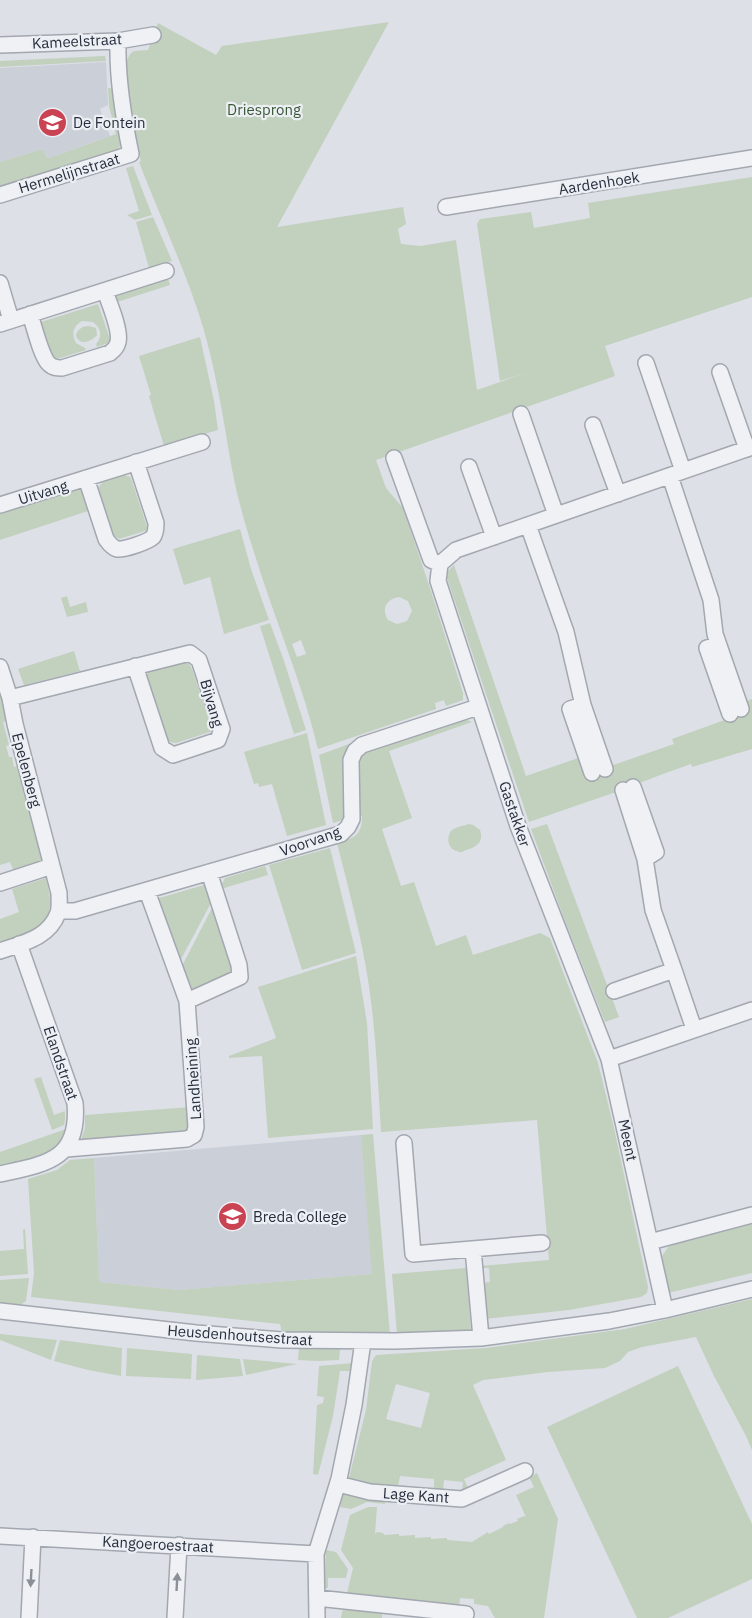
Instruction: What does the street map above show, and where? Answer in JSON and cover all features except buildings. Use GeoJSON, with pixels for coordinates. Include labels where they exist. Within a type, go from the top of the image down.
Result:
{"type":"FeatureCollection","features":[{"type":"Feature","properties":{"kind":"street","name":"Kameelstraat"},"geometry":{"type":"LineString","coordinates":[[0,45],[118,40],[153,35]]}},
{"type":"Feature","properties":{"kind":"street","name":"Hermelijnstraat"},"geometry":{"type":"LineString","coordinates":[[0,195],[131,154],[117,64],[118,40]]}},
{"type":"Feature","properties":{"kind":"street","name":"Aardenhoek"},"geometry":{"type":"LineString","coordinates":[[446,207],[752,158]]}},
{"type":"Feature","properties":{"kind":"street"},"geometry":{"type":"LineString","coordinates":[[0,283],[5,322],[166,272]]}},
{"type":"Feature","properties":{"kind":"street"},"geometry":{"type":"LineString","coordinates":[[30,314],[45,357],[55,368],[62,368],[110,353],[115,349],[118,334],[105,291]]}},
{"type":"Feature","properties":{"kind":"street"},"geometry":{"type":"LineString","coordinates":[[646,363],[688,527],[711,600],[715,634],[736,712]]}},
{"type":"Feature","properties":{"kind":"street"},"geometry":{"type":"LineString","coordinates":[[394,458],[431,560],[440,564],[456,550],[750,448],[720,372]]}},
{"type":"Feature","properties":{"kind":"street"},"geometry":{"type":"LineString","coordinates":[[521,414],[556,515]]}},
{"type":"Feature","properties":{"kind":"street"},"geometry":{"type":"LineString","coordinates":[[593,425],[618,494]]}},
{"type":"Feature","properties":{"kind":"street","name":"Uitvang"},"geometry":{"type":"LineString","coordinates":[[0,505],[202,442]]}},
{"type":"Feature","properties":{"kind":"street","name":"Uitvang"},"geometry":{"type":"LineString","coordinates":[[86,478],[106,539],[111,546],[124,549],[148,541],[156,530],[156,523],[136,462]]}},
{"type":"Feature","properties":{"kind":"street"},"geometry":{"type":"LineString","coordinates":[[469,467],[494,537]]}},
{"type":"Feature","properties":{"kind":"street"},"geometry":{"type":"LineString","coordinates":[[528,525],[566,632],[598,771]]}},
{"type":"Feature","properties":{"kind":"street","name":"Gastakker"},"geometry":{"type":"LineString","coordinates":[[440,564],[438,582],[518,826],[609,1059]]}},
{"type":"Feature","properties":{"kind":"street","name":"Bijvang"},"geometry":{"type":"LineString","coordinates":[[10,699],[135,666],[190,653],[200,660],[222,729],[218,740],[173,755],[162,748],[135,666]]}},
{"type":"Feature","properties":{"kind":"street","name":"Epelenberg"},"geometry":{"type":"LineString","coordinates":[[1,672],[10,699],[59,893],[59,911]]}},
{"type":"Feature","properties":{"kind":"street","name":"Voorvang"},"geometry":{"type":"LineString","coordinates":[[59,911],[75,911],[341,834],[352,819],[351,760],[355,751],[362,745],[478,707]]}},
{"type":"Feature","properties":{"kind":"street"},"geometry":{"type":"LineString","coordinates":[[628,788],[645,859],[653,910],[694,1029]]}},
{"type":"Feature","properties":{"kind":"street"},"geometry":{"type":"LineString","coordinates":[[0,883],[52,866]]}},
{"type":"Feature","properties":{"kind":"street"},"geometry":{"type":"LineString","coordinates":[[147,891],[187,1001],[240,977],[239,965],[209,872]]}},
{"type":"Feature","properties":{"kind":"street"},"geometry":{"type":"LineString","coordinates":[[0,951],[35,939],[51,927],[59,911]]}},
{"type":"Feature","properties":{"kind":"street","name":"Elandstraat"},"geometry":{"type":"LineString","coordinates":[[19,944],[75,1103],[77,1120],[74,1135],[66,1149]]}},
{"type":"Feature","properties":{"kind":"street"},"geometry":{"type":"LineString","coordinates":[[614,991],[674,970]]}},
{"type":"Feature","properties":{"kind":"street","name":"Landheining"},"geometry":{"type":"LineString","coordinates":[[66,1149],[187,1139],[194,1135],[196,1127],[187,1001]]}},
{"type":"Feature","properties":{"kind":"street"},"geometry":{"type":"LineString","coordinates":[[609,1059],[752,1010]]}},
{"type":"Feature","properties":{"kind":"street","name":"Meent"},"geometry":{"type":"LineString","coordinates":[[609,1059],[665,1310]]}},
{"type":"Feature","properties":{"kind":"street"},"geometry":{"type":"LineString","coordinates":[[404,1143],[413,1254],[542,1243]]}},
{"type":"Feature","properties":{"kind":"street"},"geometry":{"type":"LineString","coordinates":[[0,1174],[35,1166],[52,1159],[66,1149]]}},
{"type":"Feature","properties":{"kind":"street"},"geometry":{"type":"LineString","coordinates":[[650,1242],[752,1215]]}},
{"type":"Feature","properties":{"kind":"street"},"geometry":{"type":"LineString","coordinates":[[473,1250],[481,1338]]}},
{"type":"Feature","properties":{"kind":"street","name":"Heusdenhoutsestraat"},"geometry":{"type":"LineString","coordinates":[[0,1311],[196,1333],[282,1340],[363,1341],[481,1338],[609,1321],[752,1289]]}},
{"type":"Feature","properties":{"kind":"street"},"geometry":{"type":"LineString","coordinates":[[317,1618],[316,1554],[338,1484],[354,1405],[363,1341]]}},
{"type":"Feature","properties":{"kind":"street","name":"Lage Kant"},"geometry":{"type":"LineString","coordinates":[[338,1484],[370,1492],[462,1499],[525,1471]]}},
{"type":"Feature","properties":{"kind":"street","name":"Kangoeroestraat"},"geometry":{"type":"LineString","coordinates":[[0,1536],[316,1554]]}},
{"type":"Feature","properties":{"kind":"street"},"geometry":{"type":"LineString","coordinates":[[29,1618],[33,1537]]}},
{"type":"Feature","properties":{"kind":"street"},"geometry":{"type":"LineString","coordinates":[[175,1618],[179,1545]]}},
{"type":"Feature","properties":{"kind":"street"},"geometry":{"type":"LineString","coordinates":[[317,1598],[466,1614]]}},
{"type":"Feature","properties":{"kind":"shaded area","name":"De Fontein"},"geometry":{"type":"Polygon","coordinates":[[[106,62],[108,105],[100,109],[110,136],[49,158],[46,157],[43,149],[0,162],[0,68],[106,62]]]}},
{"type":"Feature","properties":{"kind":"shaded area","name":"Breda College"},"geometry":{"type":"Polygon","coordinates":[[[361,1135],[373,1274],[179,1290],[99,1282],[94,1158],[361,1135]]]}},
{"type":"Feature","properties":{"kind":"green space","name":"Driesprong"},"geometry":{"type":"Polygon","coordinates":[[[389,22],[277,227],[403,207],[406,224],[398,229],[401,244],[421,246],[456,240],[477,390],[531,371],[500,381],[477,224],[480,219],[531,212],[534,228],[590,218],[588,203],[752,177],[752,297],[605,346],[615,376],[376,460],[386,488],[403,508],[463,693],[463,700],[446,706],[444,700],[435,703],[436,709],[318,749],[304,698],[242,513],[233,477],[215,374],[203,327],[181,265],[139,162],[141,161],[127,92],[128,58],[134,51],[148,50],[158,23],[216,55],[222,46],[389,22]],[[399,597],[388,602],[385,608],[388,620],[397,624],[407,621],[412,611],[408,601],[399,597]],[[301,640],[292,644],[297,657],[306,654],[301,640]]]}},
{"type":"Feature","properties":{"kind":"green space"},"geometry":{"type":"Polygon","coordinates":[[[105,56],[106,61],[0,67],[0,61],[105,56]]]}},
{"type":"Feature","properties":{"kind":"green space"},"geometry":{"type":"Polygon","coordinates":[[[108,88],[114,91],[122,141],[118,151],[0,189],[0,162],[43,149],[46,157],[49,158],[116,134],[109,106],[108,88]]]}},
{"type":"Feature","properties":{"kind":"green space"},"geometry":{"type":"Polygon","coordinates":[[[133,166],[152,215],[135,220],[127,215],[139,211],[126,168],[133,166]]]}},
{"type":"Feature","properties":{"kind":"green space"},"geometry":{"type":"Polygon","coordinates":[[[153,217],[172,261],[149,268],[136,222],[153,217]]]}},
{"type":"Feature","properties":{"kind":"green space"},"geometry":{"type":"Polygon","coordinates":[[[167,275],[170,285],[117,302],[114,293],[167,275]]]}},
{"type":"Feature","properties":{"kind":"green space"},"geometry":{"type":"Polygon","coordinates":[[[98,304],[111,342],[97,347],[100,335],[98,327],[93,322],[82,321],[75,328],[74,336],[76,343],[86,350],[54,360],[41,322],[98,304]]]}},
{"type":"Feature","properties":{"kind":"green space"},"geometry":{"type":"Polygon","coordinates":[[[89,326],[96,328],[97,335],[92,340],[80,341],[76,336],[78,331],[89,326]]]}},
{"type":"Feature","properties":{"kind":"green space"},"geometry":{"type":"Polygon","coordinates":[[[200,337],[218,430],[164,446],[139,356],[200,337]]]}},
{"type":"Feature","properties":{"kind":"green space"},"geometry":{"type":"Polygon","coordinates":[[[121,474],[130,477],[132,481],[148,530],[119,539],[111,533],[98,488],[104,480],[121,474]]]}},
{"type":"Feature","properties":{"kind":"green space"},"geometry":{"type":"Polygon","coordinates":[[[74,489],[84,493],[91,510],[0,540],[0,512],[74,489]]]}},
{"type":"Feature","properties":{"kind":"green space"},"geometry":{"type":"Polygon","coordinates":[[[240,529],[269,620],[224,634],[210,577],[184,585],[173,549],[240,529]]]}},
{"type":"Feature","properties":{"kind":"green space"},"geometry":{"type":"Polygon","coordinates":[[[454,565],[526,776],[590,754],[596,771],[674,744],[672,739],[733,717],[729,707],[752,699],[752,749],[692,767],[691,764],[529,822],[447,578],[448,571],[454,565]]]}},
{"type":"Feature","properties":{"kind":"green space"},"geometry":{"type":"Polygon","coordinates":[[[67,596],[70,607],[86,602],[88,612],[67,617],[61,598],[67,596]]]}},
{"type":"Feature","properties":{"kind":"green space"},"geometry":{"type":"Polygon","coordinates":[[[270,623],[306,730],[294,734],[260,626],[270,623]]]}},
{"type":"Feature","properties":{"kind":"green space"},"geometry":{"type":"Polygon","coordinates":[[[74,651],[80,671],[24,685],[18,669],[74,651]]]}},
{"type":"Feature","properties":{"kind":"green space"},"geometry":{"type":"Polygon","coordinates":[[[180,660],[188,662],[192,669],[213,731],[176,743],[169,742],[164,736],[145,680],[146,673],[152,668],[180,660]]]}},
{"type":"Feature","properties":{"kind":"green space"},"geometry":{"type":"Polygon","coordinates":[[[0,693],[8,720],[3,722],[9,745],[6,746],[14,767],[19,766],[42,863],[14,872],[10,862],[0,865],[0,693]]]}},
{"type":"Feature","properties":{"kind":"green space"},"geometry":{"type":"Polygon","coordinates":[[[465,719],[472,722],[389,751],[412,818],[382,829],[401,886],[414,882],[436,946],[466,935],[473,955],[540,933],[550,938],[598,1063],[648,1287],[647,1293],[641,1297],[569,1310],[485,1319],[482,1283],[490,1282],[489,1268],[480,1266],[549,1260],[537,1120],[381,1132],[369,986],[359,932],[337,843],[356,835],[362,823],[362,816],[357,816],[356,762],[364,751],[465,719]]]}},
{"type":"Feature","properties":{"kind":"green space"},"geometry":{"type":"Polygon","coordinates":[[[307,733],[326,825],[287,836],[272,784],[259,787],[258,783],[254,784],[244,752],[307,733]]]}},
{"type":"Feature","properties":{"kind":"green space"},"geometry":{"type":"Polygon","coordinates":[[[357,741],[346,819],[333,823],[319,755],[357,741]]]}},
{"type":"Feature","properties":{"kind":"green space"},"geometry":{"type":"Polygon","coordinates":[[[469,824],[480,830],[480,841],[476,846],[462,852],[454,850],[449,843],[451,831],[469,824]]]}},
{"type":"Feature","properties":{"kind":"green space"},"geometry":{"type":"Polygon","coordinates":[[[547,824],[619,1017],[605,1022],[531,829],[547,824]]]}},
{"type":"Feature","properties":{"kind":"green space"},"geometry":{"type":"Polygon","coordinates":[[[330,848],[356,953],[302,970],[269,865],[330,848]]]}},
{"type":"Feature","properties":{"kind":"green space"},"geometry":{"type":"Polygon","coordinates":[[[265,866],[268,875],[224,888],[222,884],[225,878],[265,866]]]}},
{"type":"Feature","properties":{"kind":"green space"},"geometry":{"type":"Polygon","coordinates":[[[46,878],[50,901],[46,919],[34,930],[0,943],[0,919],[19,912],[12,889],[46,878]]]}},
{"type":"Feature","properties":{"kind":"green space"},"geometry":{"type":"Polygon","coordinates":[[[204,885],[212,901],[178,965],[156,899],[204,885]]]}},
{"type":"Feature","properties":{"kind":"green space"},"geometry":{"type":"Polygon","coordinates":[[[213,906],[233,970],[197,990],[189,988],[180,970],[213,906]]]}},
{"type":"Feature","properties":{"kind":"green space"},"geometry":{"type":"Polygon","coordinates":[[[356,956],[367,1023],[373,1129],[268,1138],[262,1056],[229,1058],[229,1056],[276,1038],[258,987],[356,956]]]}},
{"type":"Feature","properties":{"kind":"green space"},"geometry":{"type":"Polygon","coordinates":[[[41,1077],[54,1115],[65,1111],[64,1125],[52,1130],[34,1079],[41,1077]]]}},
{"type":"Feature","properties":{"kind":"green space"},"geometry":{"type":"Polygon","coordinates":[[[191,1107],[191,1126],[186,1133],[80,1143],[85,1128],[85,1115],[191,1107]]]}},
{"type":"Feature","properties":{"kind":"green space"},"geometry":{"type":"Polygon","coordinates":[[[69,1128],[64,1140],[49,1155],[0,1168],[0,1152],[69,1128]]]}},
{"type":"Feature","properties":{"kind":"green space"},"geometry":{"type":"Polygon","coordinates":[[[373,1134],[390,1335],[282,1333],[280,1324],[31,1297],[34,1273],[28,1179],[57,1170],[70,1160],[94,1158],[99,1282],[179,1290],[372,1274],[361,1135],[373,1134]]]}},
{"type":"Feature","properties":{"kind":"green space"},"geometry":{"type":"Polygon","coordinates":[[[752,1224],[752,1273],[668,1293],[662,1256],[669,1246],[752,1224]]]}},
{"type":"Feature","properties":{"kind":"green space"},"geometry":{"type":"Polygon","coordinates":[[[25,1229],[28,1274],[0,1276],[0,1251],[24,1249],[23,1230],[25,1229]]]}},
{"type":"Feature","properties":{"kind":"green space"},"geometry":{"type":"Polygon","coordinates":[[[466,1268],[471,1331],[397,1334],[392,1274],[466,1268]]]}},
{"type":"Feature","properties":{"kind":"green space"},"geometry":{"type":"Polygon","coordinates":[[[29,1278],[26,1301],[19,1306],[0,1304],[0,1280],[29,1278]]]}},
{"type":"Feature","properties":{"kind":"green space"},"geometry":{"type":"Polygon","coordinates":[[[752,1299],[752,1450],[696,1337],[642,1347],[628,1352],[620,1361],[605,1368],[483,1380],[473,1385],[506,1460],[464,1479],[469,1490],[462,1493],[463,1482],[444,1480],[443,1491],[434,1490],[434,1479],[400,1476],[398,1487],[371,1485],[349,1478],[366,1410],[372,1361],[376,1355],[486,1348],[625,1329],[752,1299]],[[396,1384],[386,1419],[421,1428],[430,1393],[396,1384]]]}},
{"type":"Feature","properties":{"kind":"green space"},"geometry":{"type":"Polygon","coordinates":[[[0,1334],[57,1340],[51,1360],[0,1340],[0,1334]]]}},
{"type":"Feature","properties":{"kind":"green space"},"geometry":{"type":"Polygon","coordinates":[[[60,1340],[122,1348],[121,1376],[54,1361],[60,1340]]]}},
{"type":"Feature","properties":{"kind":"green space"},"geometry":{"type":"Polygon","coordinates":[[[127,1348],[192,1354],[191,1379],[126,1376],[127,1348]]]}},
{"type":"Feature","properties":{"kind":"green space"},"geometry":{"type":"Polygon","coordinates":[[[299,1348],[340,1349],[339,1360],[298,1360],[299,1348]]]}},
{"type":"Feature","properties":{"kind":"green space"},"geometry":{"type":"Polygon","coordinates":[[[197,1355],[240,1359],[243,1376],[196,1380],[197,1355]]]}},
{"type":"Feature","properties":{"kind":"green space"},"geometry":{"type":"Polygon","coordinates":[[[243,1359],[297,1364],[246,1375],[243,1359]]]}},
{"type":"Feature","properties":{"kind":"green space"},"geometry":{"type":"Polygon","coordinates":[[[353,1363],[352,1371],[340,1371],[333,1416],[318,1475],[313,1474],[317,1405],[323,1403],[324,1397],[317,1396],[319,1366],[353,1363]]]}},
{"type":"Feature","properties":{"kind":"green space"},"geometry":{"type":"Polygon","coordinates":[[[678,1366],[752,1524],[752,1579],[668,1618],[637,1618],[547,1427],[678,1366]]]}},
{"type":"Feature","properties":{"kind":"green space"},"geometry":{"type":"Polygon","coordinates":[[[537,1473],[558,1519],[544,1618],[495,1618],[488,1606],[474,1604],[474,1599],[460,1598],[459,1609],[346,1597],[353,1568],[341,1550],[350,1515],[368,1507],[377,1507],[375,1534],[377,1532],[384,1535],[415,1535],[415,1538],[447,1538],[447,1540],[472,1542],[488,1532],[489,1534],[509,1523],[518,1521],[517,1519],[526,1517],[516,1495],[534,1487],[529,1477],[537,1473]]]}},
{"type":"Feature","properties":{"kind":"green space"},"geometry":{"type":"Polygon","coordinates":[[[344,1492],[385,1500],[385,1504],[367,1502],[351,1509],[340,1507],[344,1492]]]}},
{"type":"Feature","properties":{"kind":"green space"},"geometry":{"type":"Polygon","coordinates":[[[326,1550],[336,1552],[348,1569],[346,1578],[328,1578],[328,1588],[324,1588],[326,1550]]]}},
{"type":"Feature","properties":{"kind":"green space"},"geometry":{"type":"Polygon","coordinates":[[[344,1604],[382,1610],[382,1618],[341,1618],[344,1604]]]}},
{"type":"Feature","properties":{"kind":"place","name":"De Fontein"},"geometry":{"type":"Point","coordinates":[52,122]}},
{"type":"Feature","properties":{"kind":"place","name":"Breda College"},"geometry":{"type":"Point","coordinates":[232,1216]}}]}
